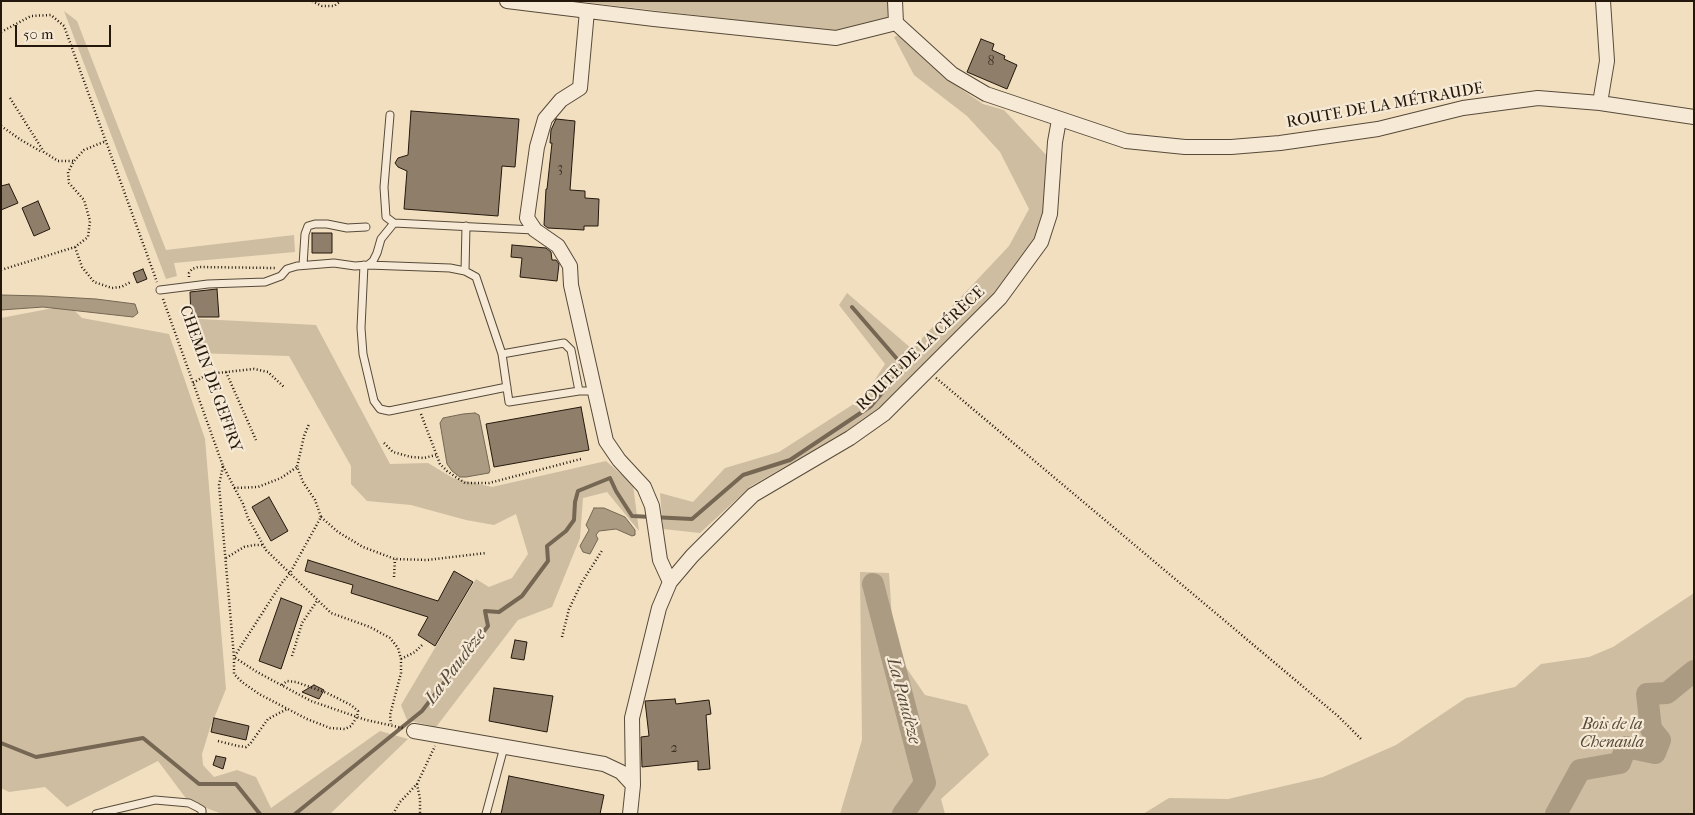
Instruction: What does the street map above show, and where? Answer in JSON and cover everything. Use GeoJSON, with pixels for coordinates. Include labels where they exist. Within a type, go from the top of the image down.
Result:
{"type":"FeatureCollection","features":[{"type":"Feature","properties":{"kind":"street"},"geometry":{"type":"LineString","coordinates":[[507,1],[836,38],[896,23],[895,1]]}},
{"type":"Feature","properties":{"kind":"street"},"geometry":{"type":"LineString","coordinates":[[1600,103],[1607,60],[1603,1]]}},
{"type":"Feature","properties":{"kind":"street"},"geometry":{"type":"LineString","coordinates":[[587,11],[580,88],[561,100],[545,119],[538,147],[527,218],[535,230],[558,246],[570,266],[571,285],[606,441],[619,460],[644,488],[652,506],[660,560],[670,582]]}},
{"type":"Feature","properties":{"kind":"street","name":"ROUTE DE LA MÉTRAUDE"},"geometry":{"type":"LineString","coordinates":[[896,23],[952,74],[986,94],[1126,141],[1184,147],[1231,147],[1280,143],[1378,129],[1463,108],[1538,98],[1600,103],[1694,117]]}},
{"type":"Feature","properties":{"kind":"street","name":"ROUTE DE LA CÉRÈCE"},"geometry":{"type":"LineString","coordinates":[[630,814],[633,785],[632,718],[659,608],[670,582],[692,556],[753,495],[850,438],[884,414],[1000,298],[1041,242],[1050,214],[1054,142],[1060,120]]}},
{"type":"Feature","properties":{"kind":"street"},"geometry":{"type":"LineString","coordinates":[[414,731],[604,764],[621,772],[633,785]]}},
{"type":"Feature","properties":{"kind":"lane"},"geometry":{"type":"LineString","coordinates":[[390,115],[384,187],[386,217],[394,223],[535,230]]}},
{"type":"Feature","properties":{"kind":"lane"},"geometry":{"type":"LineString","coordinates":[[366,265],[373,261],[381,239],[394,223]]}},
{"type":"Feature","properties":{"kind":"lane"},"geometry":{"type":"LineString","coordinates":[[303,265],[305,234],[308,226],[327,224],[347,228],[366,227]]}},
{"type":"Feature","properties":{"kind":"lane"},"geometry":{"type":"LineString","coordinates":[[465,271],[466,226]]}},
{"type":"Feature","properties":{"kind":"lane"},"geometry":{"type":"LineString","coordinates":[[160,290],[208,284],[265,282],[281,276],[288,268],[334,263],[450,268],[465,271],[476,277],[502,354],[509,402],[579,391],[594,391]]}},
{"type":"Feature","properties":{"kind":"lane"},"geometry":{"type":"LineString","coordinates":[[366,265],[361,328],[362,345],[374,401],[380,409],[389,411],[507,387]]}},
{"type":"Feature","properties":{"kind":"lane"},"geometry":{"type":"LineString","coordinates":[[502,354],[564,343],[571,350],[579,391]]}},
{"type":"Feature","properties":{"kind":"lane"},"geometry":{"type":"LineString","coordinates":[[486,814],[504,747]]}},
{"type":"Feature","properties":{"kind":"lane"},"geometry":{"type":"LineString","coordinates":[[96,814],[129,810],[155,800],[189,804],[202,810],[202,814]]}},
{"type":"Feature","properties":{"kind":"path"},"geometry":{"type":"LineString","coordinates":[[312,1],[322,6],[334,6],[341,1]]}},
{"type":"Feature","properties":{"kind":"path","name":"CHEMIN DE GEFFRY"},"geometry":{"type":"LineString","coordinates":[[1,32],[31,16],[52,15],[64,26],[106,141],[223,466],[220,485],[234,674],[259,694],[330,728],[345,729],[351,726],[357,717]]}},
{"type":"Feature","properties":{"kind":"path"},"geometry":{"type":"LineString","coordinates":[[10,98],[44,152]]}},
{"type":"Feature","properties":{"kind":"path"},"geometry":{"type":"LineString","coordinates":[[1,126],[58,161],[74,161]]}},
{"type":"Feature","properties":{"kind":"path"},"geometry":{"type":"LineString","coordinates":[[1,270],[75,247],[88,237],[90,221],[84,200],[68,183],[68,172],[74,161],[84,150],[106,141]]}},
{"type":"Feature","properties":{"kind":"path"},"geometry":{"type":"LineString","coordinates":[[75,247],[82,268],[94,282],[112,288],[121,287],[131,282]]}},
{"type":"Feature","properties":{"kind":"path"},"geometry":{"type":"LineString","coordinates":[[189,286],[189,273],[192,269],[198,267],[288,268]]}},
{"type":"Feature","properties":{"kind":"path"},"geometry":{"type":"LineString","coordinates":[[193,383],[208,374],[254,369],[268,372],[284,387]]}},
{"type":"Feature","properties":{"kind":"path"},"geometry":{"type":"LineString","coordinates":[[927,371],[1338,716],[1361,739]]}},
{"type":"Feature","properties":{"kind":"path"},"geometry":{"type":"LineString","coordinates":[[226,372],[256,440]]}},
{"type":"Feature","properties":{"kind":"path"},"geometry":{"type":"LineString","coordinates":[[418,405],[440,464],[446,471],[465,483],[489,483],[581,459]]}},
{"type":"Feature","properties":{"kind":"path"},"geometry":{"type":"LineString","coordinates":[[309,424],[304,436],[297,467],[303,482],[315,500],[321,517],[338,532],[363,547],[395,559],[427,560],[486,553]]}},
{"type":"Feature","properties":{"kind":"path"},"geometry":{"type":"LineString","coordinates":[[384,443],[393,452],[410,456],[424,458],[436,455]]}},
{"type":"Feature","properties":{"kind":"path"},"geometry":{"type":"LineString","coordinates":[[223,466],[266,550],[290,573],[331,614],[370,626],[390,638],[398,648],[401,659],[401,673],[390,715],[392,724],[357,717],[311,701],[234,657],[290,573],[321,517]]}},
{"type":"Feature","properties":{"kind":"path"},"geometry":{"type":"LineString","coordinates":[[234,488],[258,487],[281,478],[297,467]]}},
{"type":"Feature","properties":{"kind":"path"},"geometry":{"type":"LineString","coordinates":[[226,558],[244,547],[263,545]]}},
{"type":"Feature","properties":{"kind":"path"},"geometry":{"type":"LineString","coordinates":[[562,637],[569,609],[582,582],[604,549]]}},
{"type":"Feature","properties":{"kind":"path"},"geometry":{"type":"LineString","coordinates":[[394,577],[395,559]]}},
{"type":"Feature","properties":{"kind":"path"},"geometry":{"type":"LineString","coordinates":[[292,656],[302,622],[317,600]]}},
{"type":"Feature","properties":{"kind":"path"},"geometry":{"type":"LineString","coordinates":[[401,659],[415,652],[422,645]]}},
{"type":"Feature","properties":{"kind":"path"},"geometry":{"type":"LineString","coordinates":[[282,685],[287,681],[296,682],[326,694],[351,705],[358,711],[357,717]]}},
{"type":"Feature","properties":{"kind":"path"},"geometry":{"type":"LineString","coordinates":[[218,741],[246,747],[268,719],[286,708]]}},
{"type":"Feature","properties":{"kind":"path"},"geometry":{"type":"LineString","coordinates":[[393,814],[400,802],[416,784],[432,755],[439,736]]}},
{"type":"Feature","properties":{"kind":"path"},"geometry":{"type":"LineString","coordinates":[[416,784],[420,799],[420,814]]}},
{"type":"Feature","properties":{"kind":"green space"},"geometry":{"type":"Polygon","coordinates":[[[575,1],[889,1],[889,19],[837,32],[575,1]]]}},
{"type":"Feature","properties":{"kind":"green space"},"geometry":{"type":"Polygon","coordinates":[[[64,11],[77,21],[166,250],[294,235],[295,252],[174,263],[177,276],[166,279],[64,11]]]}},
{"type":"Feature","properties":{"kind":"green space"},"geometry":{"type":"Polygon","coordinates":[[[902,34],[948,80],[983,104],[1004,110],[1048,157],[1045,211],[1038,238],[997,291],[918,375],[881,407],[849,430],[751,486],[700,533],[663,529],[660,493],[693,502],[725,468],[779,452],[863,398],[885,364],[839,305],[847,293],[912,349],[1009,246],[1029,209],[1000,152],[967,116],[914,75],[894,37],[902,34]]]}},
{"type":"Feature","properties":{"kind":"green space"},"geometry":{"type":"Polygon","coordinates":[[[69,305],[82,318],[169,334],[205,439],[226,689],[210,728],[202,754],[203,765],[214,777],[237,770],[256,777],[271,808],[380,731],[408,739],[330,814],[222,814],[188,801],[158,761],[67,807],[45,787],[9,792],[1,788],[1,318],[69,305]]]}},
{"type":"Feature","properties":{"kind":"green space"},"geometry":{"type":"Polygon","coordinates":[[[181,318],[316,325],[390,464],[428,463],[453,478],[492,487],[606,461],[633,485],[639,531],[607,492],[583,498],[580,538],[552,607],[518,620],[436,727],[407,720],[401,705],[476,579],[489,587],[512,578],[528,554],[516,514],[494,525],[466,520],[411,505],[367,501],[351,484],[351,466],[289,356],[195,353],[181,318]]]}},
{"type":"Feature","properties":{"kind":"green space"},"geometry":{"type":"Polygon","coordinates":[[[860,572],[889,573],[894,650],[925,695],[967,705],[989,755],[941,799],[945,814],[840,814],[862,740],[860,572]]]}},
{"type":"Feature","properties":{"kind":"green space","name":"Bois de la Chenaula"},"geometry":{"type":"Polygon","coordinates":[[[1694,593],[1694,814],[1143,814],[1169,798],[1228,799],[1323,777],[1396,745],[1466,698],[1515,687],[1541,664],[1589,657],[1613,647],[1694,593]]]}},
{"type":"Feature","properties":{"kind":"shaded area"},"geometry":{"type":"Polygon","coordinates":[[[1,295],[96,299],[135,304],[138,313],[133,317],[43,307],[1,310],[1,295]]]}},
{"type":"Feature","properties":{"kind":"shaded area"},"geometry":{"type":"Polygon","coordinates":[[[475,413],[479,415],[490,470],[489,473],[460,477],[447,464],[440,423],[443,418],[475,413]]]}},
{"type":"Feature","properties":{"kind":"shaded area"},"geometry":{"type":"Polygon","coordinates":[[[594,508],[604,508],[625,517],[635,530],[635,535],[632,536],[616,529],[599,531],[596,535],[598,539],[590,554],[583,552],[580,546],[589,530],[586,525],[594,508]]]}},
{"type":"Feature","properties":{"kind":"building"},"geometry":{"type":"Polygon","coordinates":[[[981,39],[994,44],[992,50],[1005,56],[1004,59],[1017,65],[1007,89],[967,72],[981,39]]]}},
{"type":"Feature","properties":{"kind":"building"},"geometry":{"type":"Polygon","coordinates":[[[411,111],[519,119],[515,167],[502,166],[498,216],[404,209],[407,171],[398,167],[395,163],[398,158],[408,155],[411,111]]]}},
{"type":"Feature","properties":{"kind":"building"},"geometry":{"type":"Polygon","coordinates":[[[556,119],[575,121],[570,190],[585,191],[585,198],[599,199],[598,226],[584,226],[584,230],[548,228],[544,225],[546,189],[552,143],[550,143],[551,130],[556,119]]]}},
{"type":"Feature","properties":{"kind":"building"},"geometry":{"type":"Polygon","coordinates":[[[9,184],[18,203],[1,210],[1,186],[9,184]]]}},
{"type":"Feature","properties":{"kind":"building"},"geometry":{"type":"Polygon","coordinates":[[[38,201],[50,229],[34,236],[22,208],[38,201]]]}},
{"type":"Feature","properties":{"kind":"building"},"geometry":{"type":"Polygon","coordinates":[[[312,233],[332,233],[332,253],[312,253],[312,233]]]}},
{"type":"Feature","properties":{"kind":"building"},"geometry":{"type":"Polygon","coordinates":[[[512,245],[546,248],[551,252],[552,260],[556,260],[559,264],[557,281],[520,277],[522,258],[511,257],[512,245]]]}},
{"type":"Feature","properties":{"kind":"building"},"geometry":{"type":"Polygon","coordinates":[[[143,269],[147,279],[137,283],[133,273],[143,269]]]}},
{"type":"Feature","properties":{"kind":"building"},"geometry":{"type":"Polygon","coordinates":[[[217,289],[219,317],[191,317],[190,292],[217,289]]]}},
{"type":"Feature","properties":{"kind":"building"},"geometry":{"type":"Polygon","coordinates":[[[581,407],[589,450],[494,467],[486,424],[581,407]]]}},
{"type":"Feature","properties":{"kind":"building"},"geometry":{"type":"Polygon","coordinates":[[[269,497],[288,531],[271,541],[252,507],[269,497]]]}},
{"type":"Feature","properties":{"kind":"building"},"geometry":{"type":"Polygon","coordinates":[[[308,560],[438,601],[454,571],[473,582],[435,646],[418,635],[428,617],[351,593],[353,585],[305,571],[308,560]]]}},
{"type":"Feature","properties":{"kind":"building"},"geometry":{"type":"Polygon","coordinates":[[[281,598],[302,606],[281,669],[259,661],[281,598]]]}},
{"type":"Feature","properties":{"kind":"building"},"geometry":{"type":"Polygon","coordinates":[[[515,640],[527,642],[524,660],[511,658],[515,640]]]}},
{"type":"Feature","properties":{"kind":"building"},"geometry":{"type":"Polygon","coordinates":[[[314,685],[324,690],[319,699],[302,692],[314,685]]]}},
{"type":"Feature","properties":{"kind":"building"},"geometry":{"type":"Polygon","coordinates":[[[494,688],[553,696],[547,732],[489,721],[494,688]]]}},
{"type":"Feature","properties":{"kind":"building"},"geometry":{"type":"Polygon","coordinates":[[[675,699],[676,704],[709,700],[711,714],[706,715],[710,769],[698,770],[698,761],[642,767],[641,737],[649,736],[645,701],[675,699]]]}},
{"type":"Feature","properties":{"kind":"building"},"geometry":{"type":"Polygon","coordinates":[[[214,718],[249,726],[246,740],[211,732],[214,718]]]}},
{"type":"Feature","properties":{"kind":"building"},"geometry":{"type":"Polygon","coordinates":[[[216,756],[226,758],[223,769],[213,765],[216,756]]]}},
{"type":"Feature","properties":{"kind":"building"},"geometry":{"type":"Polygon","coordinates":[[[509,776],[604,795],[600,814],[501,814],[509,776]]]}},
{"type":"Feature","properties":{"kind":"waterway","name":"La Paudèze"},"geometry":{"type":"LineString","coordinates":[[295,814],[422,711],[488,626],[485,611],[499,612],[522,596],[548,561],[547,546],[566,531],[574,520],[578,491],[610,478],[632,516],[692,519],[743,475],[790,460],[871,406],[904,367],[852,307]]}},
{"type":"Feature","properties":{"kind":"waterway","name":"La Paudèze"},"geometry":{"type":"LineString","coordinates":[[873,584],[925,783],[903,814]]}},
{"type":"Feature","properties":{"kind":"waterway","name":"La Paudèze"},"geometry":{"type":"LineString","coordinates":[[1556,814],[1580,770],[1620,763],[1626,747],[1655,753],[1660,740],[1651,729],[1647,694],[1667,693],[1694,671]]}},
{"type":"Feature","properties":{"kind":"waterway","name":"La Paudèze"},"geometry":{"type":"LineString","coordinates":[[1,743],[36,757],[143,738],[199,784],[236,784],[260,814]]}}]}
